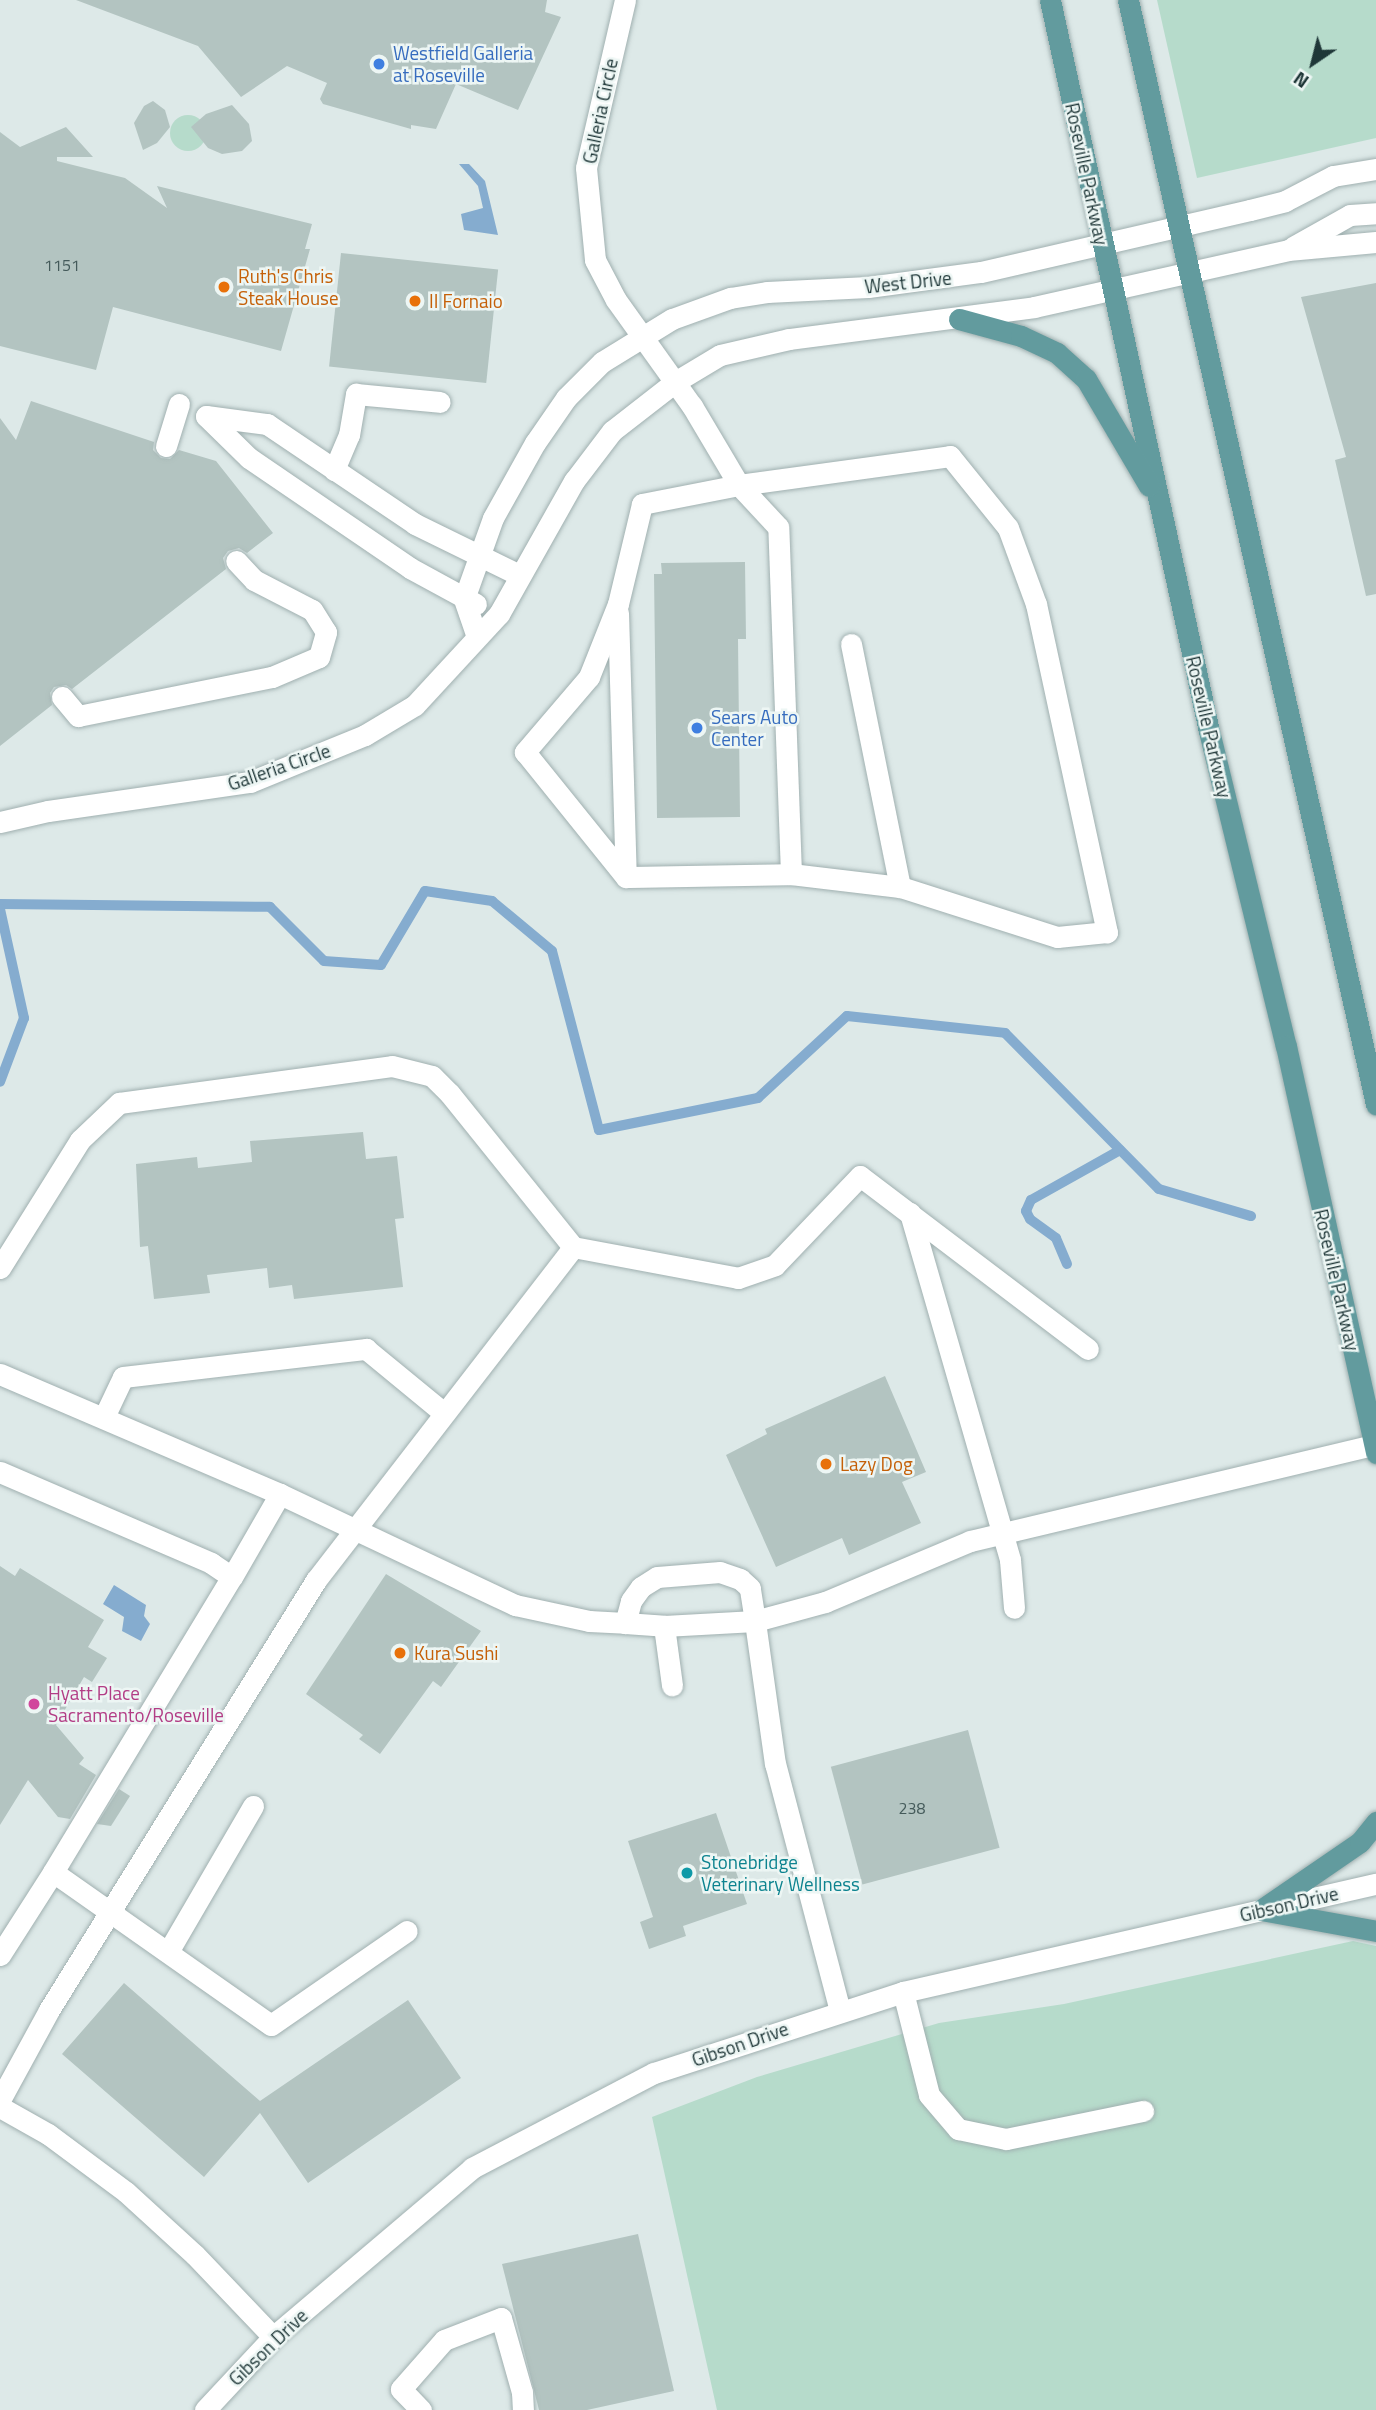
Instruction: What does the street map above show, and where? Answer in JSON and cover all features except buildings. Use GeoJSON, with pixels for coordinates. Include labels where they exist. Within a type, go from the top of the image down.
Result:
{"type":"FeatureCollection","features":[{"type":"Feature","properties":{"kind":"main road","name":"Roseville Parkway"},"geometry":{"type":"LineString","coordinates":[[1049,0],[1158,500],[1375,1449]]}},
{"type":"Feature","properties":{"kind":"main road"},"geometry":{"type":"LineString","coordinates":[[1128,0],[1376,1104]]}},
{"type":"Feature","properties":{"kind":"main road"},"geometry":{"type":"LineString","coordinates":[[959,319],[1021,336],[1067,362],[1086,379],[1158,500]]}},
{"type":"Feature","properties":{"kind":"main road"},"geometry":{"type":"LineString","coordinates":[[1261,1910],[1360,1842],[1376,1822]]}},
{"type":"Feature","properties":{"kind":"main road"},"geometry":{"type":"LineString","coordinates":[[1261,1910],[1376,1931]]}},
{"type":"Feature","properties":{"kind":"street","name":"Galleria Circle"},"geometry":{"type":"LineString","coordinates":[[0,822],[48,811],[216,789],[250,782],[308,759],[365,735],[415,705],[464,654],[476,634],[499,614],[574,481],[612,431],[675,382],[595,260],[586,168],[625,0]]}},
{"type":"Feature","properties":{"kind":"street","name":"West Drive"},"geometry":{"type":"LineString","coordinates":[[642,335],[730,298],[942,279],[1285,201],[1333,176],[1376,169]]}},
{"type":"Feature","properties":{"kind":"street"},"geometry":{"type":"LineString","coordinates":[[1288,250],[1350,215],[1376,213]]}},
{"type":"Feature","properties":{"kind":"street"},"geometry":{"type":"LineString","coordinates":[[791,874],[778,527],[739,485],[675,382],[720,355],[749,345],[959,319],[1288,250],[1376,242]]}},
{"type":"Feature","properties":{"kind":"street"},"geometry":{"type":"LineString","coordinates":[[476,634],[464,600],[509,487],[566,398],[602,362],[642,335]]}},
{"type":"Feature","properties":{"kind":"street"},"geometry":{"type":"LineString","coordinates":[[334,470],[349,435],[356,394],[440,401]]}},
{"type":"Feature","properties":{"kind":"street"},"geometry":{"type":"LineString","coordinates":[[166,446],[179,404]]}},
{"type":"Feature","properties":{"kind":"street"},"geometry":{"type":"LineString","coordinates":[[499,614],[464,600],[410,568],[249,458],[206,416],[267,424],[415,524],[519,575]]}},
{"type":"Feature","properties":{"kind":"street"},"geometry":{"type":"LineString","coordinates":[[950,456],[1008,528],[1036,604],[1107,932],[1057,937],[900,887],[791,874],[626,877],[525,752],[589,677],[618,604],[642,504],[739,485],[950,456]]}},
{"type":"Feature","properties":{"kind":"street"},"geometry":{"type":"LineString","coordinates":[[62,697],[78,716],[272,677],[319,657],[326,632],[313,610],[254,580],[236,561]]}},
{"type":"Feature","properties":{"kind":"street"},"geometry":{"type":"LineString","coordinates":[[618,604],[626,877]]}},
{"type":"Feature","properties":{"kind":"street"},"geometry":{"type":"LineString","coordinates":[[851,644],[900,887]]}},
{"type":"Feature","properties":{"kind":"street"},"geometry":{"type":"LineString","coordinates":[[0,1268],[80,1140],[119,1103],[392,1066],[432,1076],[450,1094],[573,1247],[738,1278],[775,1265],[860,1176],[1088,1349]]}},
{"type":"Feature","properties":{"kind":"street"},"geometry":{"type":"LineString","coordinates":[[910,1213],[1002,1534],[1014,1608]]}},
{"type":"Feature","properties":{"kind":"street"},"geometry":{"type":"LineString","coordinates":[[0,2100],[49,2010],[272,1648],[354,1528],[573,1247]]}},
{"type":"Feature","properties":{"kind":"street"},"geometry":{"type":"LineString","coordinates":[[104,1417],[123,1377],[366,1349],[444,1413]]}},
{"type":"Feature","properties":{"kind":"street"},"geometry":{"type":"LineString","coordinates":[[0,1374],[280,1494],[515,1605],[625,1623],[663,1626],[755,1621],[825,1602],[970,1541],[1375,1449]]}},
{"type":"Feature","properties":{"kind":"street"},"geometry":{"type":"LineString","coordinates":[[0,1472],[211,1563],[232,1577]]}},
{"type":"Feature","properties":{"kind":"street"},"geometry":{"type":"LineString","coordinates":[[0,1955],[53,1872],[280,1494]]}},
{"type":"Feature","properties":{"kind":"street"},"geometry":{"type":"LineString","coordinates":[[625,1623],[631,1601],[657,1577],[720,1572],[740,1578],[750,1588],[775,1764],[841,2011]]}},
{"type":"Feature","properties":{"kind":"street"},"geometry":{"type":"LineString","coordinates":[[663,1626],[672,1685]]}},
{"type":"Feature","properties":{"kind":"street"},"geometry":{"type":"LineString","coordinates":[[168,1952],[253,1806]]}},
{"type":"Feature","properties":{"kind":"street"},"geometry":{"type":"LineString","coordinates":[[53,1872],[271,2025],[407,1931]]}},
{"type":"Feature","properties":{"kind":"street","name":"Gibson Drive"},"geometry":{"type":"LineString","coordinates":[[205,2410],[274,2337],[472,2168],[654,2073],[903,1992],[1376,1884]]}},
{"type":"Feature","properties":{"kind":"street"},"geometry":{"type":"LineString","coordinates":[[903,1992],[929,2095],[958,2129],[1006,2139],[1143,2111]]}},
{"type":"Feature","properties":{"kind":"street"},"geometry":{"type":"LineString","coordinates":[[0,2107],[48,2134],[126,2192],[195,2255],[274,2337]]}},
{"type":"Feature","properties":{"kind":"street"},"geometry":{"type":"LineString","coordinates":[[421,2410],[401,2389],[444,2340],[501,2318],[522,2392],[523,2410]]}},
{"type":"Feature","properties":{"kind":"green space"},"geometry":{"type":"Polygon","coordinates":[[[1157,0],[1376,0],[1376,138],[1197,178],[1157,0]]]}},
{"type":"Feature","properties":{"kind":"green space"},"geometry":{"type":"Polygon","coordinates":[[[188,115],[200,121],[206,133],[200,145],[188,151],[176,145],[170,133],[176,121],[188,115]]]}},
{"type":"Feature","properties":{"kind":"green space"},"geometry":{"type":"Polygon","coordinates":[[[1353,1941],[1376,1946],[1376,2410],[717,2410],[652,2117],[757,2077],[939,2023],[1064,2004],[1353,1941]]]}},
{"type":"Feature","properties":{"kind":"water"},"geometry":{"type":"Polygon","coordinates":[[[459,164],[469,164],[485,181],[498,235],[464,230],[461,214],[483,208],[478,186],[459,164]]]}},
{"type":"Feature","properties":{"kind":"water"},"geometry":{"type":"Polygon","coordinates":[[[114,1585],[146,1605],[144,1616],[150,1624],[141,1641],[122,1631],[124,1617],[103,1604],[114,1585]]]}},
{"type":"Feature","properties":{"kind":"waterway"},"geometry":{"type":"LineString","coordinates":[[0,904],[270,907],[324,961],[381,965],[425,891],[492,901],[552,951],[599,1130],[758,1098],[847,1016],[1005,1033],[1159,1189],[1251,1216]]}},
{"type":"Feature","properties":{"kind":"waterway"},"geometry":{"type":"LineString","coordinates":[[0,909],[24,1018],[0,1082]]}},
{"type":"Feature","properties":{"kind":"waterway"},"geometry":{"type":"LineString","coordinates":[[1067,1264],[1056,1238],[1030,1219],[1026,1211],[1031,1200],[1120,1150]]}},
{"type":"Feature","properties":{"kind":"place","name":"Westfield Galleria at Roseville"},"geometry":{"type":"Point","coordinates":[379,64]}},
{"type":"Feature","properties":{"kind":"place","name":"Ruth's Chris Steak House"},"geometry":{"type":"Point","coordinates":[224,287]}},
{"type":"Feature","properties":{"kind":"place","name":"II Fornaio"},"geometry":{"type":"Point","coordinates":[415,301]}},
{"type":"Feature","properties":{"kind":"place","name":"Sears Auto Center"},"geometry":{"type":"Point","coordinates":[697,728]}},
{"type":"Feature","properties":{"kind":"place","name":"Lazy Dog"},"geometry":{"type":"Point","coordinates":[826,1464]}},
{"type":"Feature","properties":{"kind":"place","name":"Kura Sushi"},"geometry":{"type":"Point","coordinates":[400,1653]}},
{"type":"Feature","properties":{"kind":"place","name":"Hyatt Place Sacramento/Roseville"},"geometry":{"type":"Point","coordinates":[34,1704]}},
{"type":"Feature","properties":{"kind":"place","name":"Stonebridge Veterinary Wellness"},"geometry":{"type":"Point","coordinates":[687,1873]}}]}
